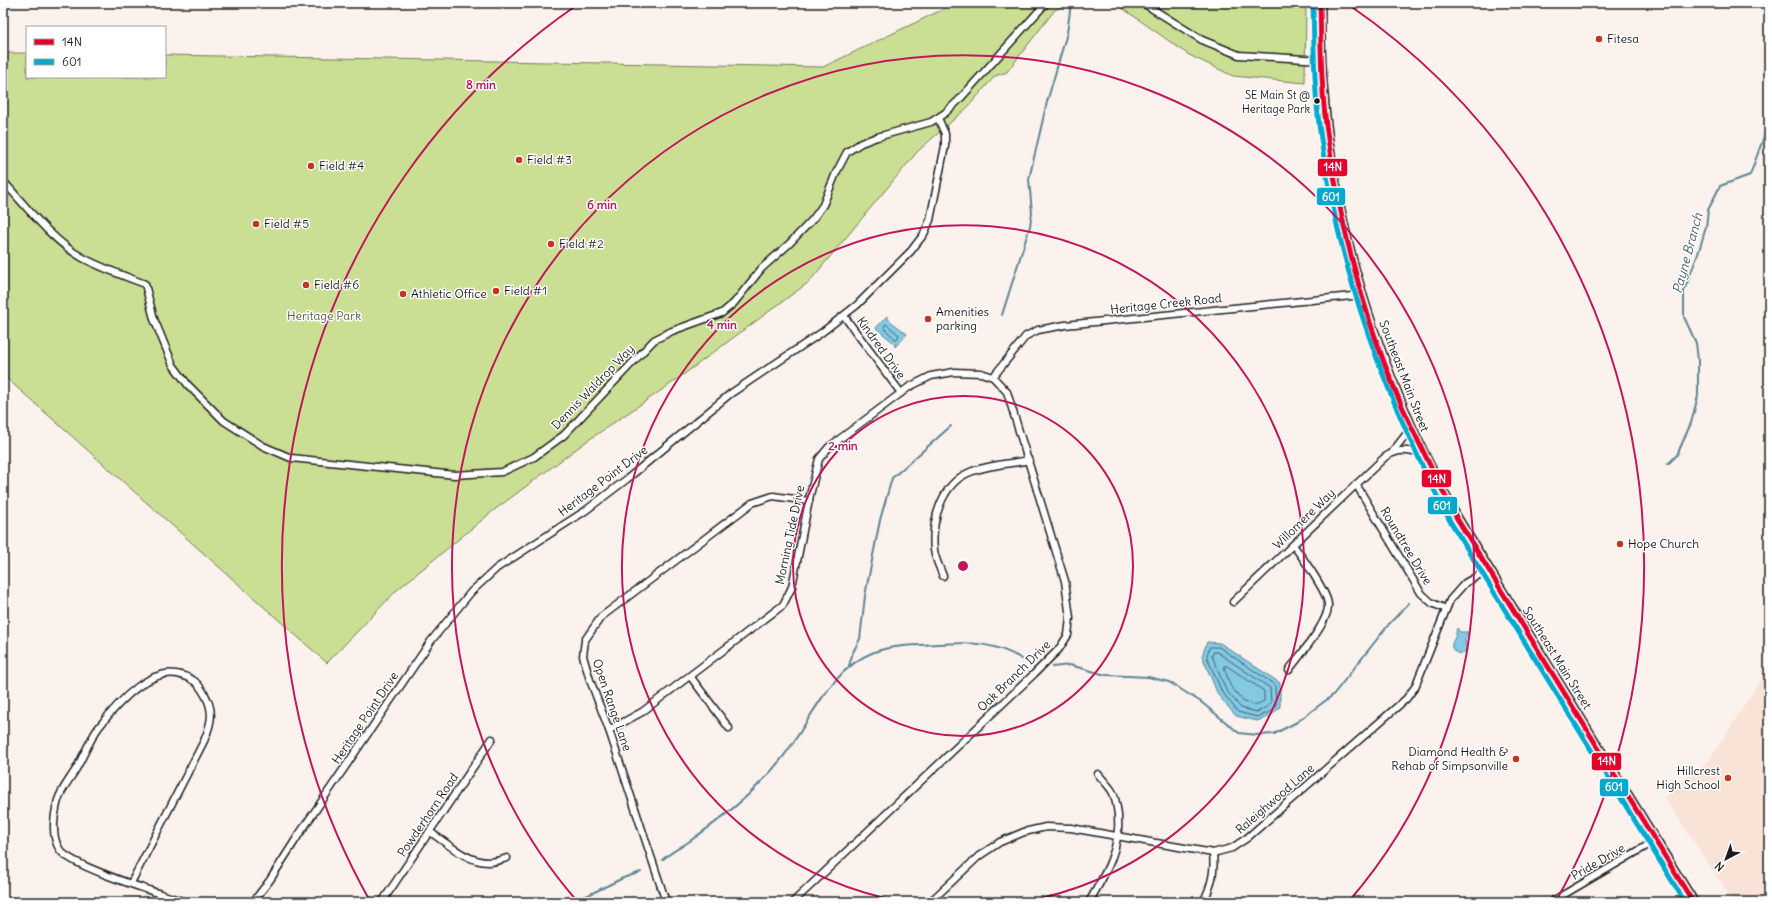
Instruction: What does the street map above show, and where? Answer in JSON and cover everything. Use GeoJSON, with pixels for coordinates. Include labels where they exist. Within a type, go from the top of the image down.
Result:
{"type":"FeatureCollection","features":[{"type":"Feature","properties":{"kind":"main road","name":"Southeast Main Street"},"geometry":{"type":"LineString","coordinates":[[1320,3],[1321,60],[1332,166],[1350,250],[1362,295],[1388,375],[1423,455],[1456,517],[1693,902]]}},
{"type":"Feature","properties":{"kind":"street","name":"Dennis Waldrop Way"},"geometry":{"type":"LineString","coordinates":[[3,181],[50,232],[69,248],[82,257],[125,277],[145,284],[154,319],[173,365],[188,385],[224,421],[262,446],[291,458],[455,475],[502,472],[534,457],[564,435],[654,340],[672,331],[722,314],[734,303],[762,268],[789,244],[813,219],[823,205],[836,173],[848,152],[861,143],[877,137],[914,128],[938,118],[959,100],[1046,3]]}},
{"type":"Feature","properties":{"kind":"street"},"geometry":{"type":"LineString","coordinates":[[1143,3],[1202,40],[1238,56],[1321,60]]}},
{"type":"Feature","properties":{"kind":"street","name":"Heritage Point Drive"},"geometry":{"type":"LineString","coordinates":[[253,902],[270,880],[298,836],[431,641],[471,592],[497,568],[585,511],[627,479],[730,394],[844,316],[858,305],[911,250],[924,234],[930,220],[945,146],[945,134],[938,118]]}},
{"type":"Feature","properties":{"kind":"street","name":"Heritage Creek Road"},"geometry":{"type":"LineString","coordinates":[[993,377],[1026,336],[1038,330],[1065,325],[1362,295]]}},
{"type":"Feature","properties":{"kind":"street","name":"Kindred Drive"},"geometry":{"type":"LineString","coordinates":[[844,316],[900,393]]}},
{"type":"Feature","properties":{"kind":"street","name":"Morning Tide Drive"},"geometry":{"type":"LineString","coordinates":[[609,730],[642,712],[783,605],[792,587],[819,459],[828,447],[900,393],[931,376],[954,372],[981,373],[993,377]]}},
{"type":"Feature","properties":{"kind":"street","name":"Oak Branch Drive"},"geometry":{"type":"LineString","coordinates":[[793,902],[1059,650],[1068,635],[1070,618],[1065,581],[1008,392],[993,377]]}},
{"type":"Feature","properties":{"kind":"street","name":"Willomere Way"},"geometry":{"type":"LineString","coordinates":[[1233,602],[1390,453],[1411,428]]}},
{"type":"Feature","properties":{"kind":"street"},"geometry":{"type":"LineString","coordinates":[[1390,453],[1399,450],[1409,450],[1423,455]]}},
{"type":"Feature","properties":{"kind":"street"},"geometry":{"type":"LineString","coordinates":[[943,576],[934,550],[935,528],[939,509],[946,493],[957,480],[968,473],[1028,460]]}},
{"type":"Feature","properties":{"kind":"street","name":"Roundtree Drive"},"geometry":{"type":"LineString","coordinates":[[1356,484],[1421,593],[1432,603],[1446,609]]}},
{"type":"Feature","properties":{"kind":"street","name":"Open Range Lane"},"geometry":{"type":"LineString","coordinates":[[666,902],[609,730],[590,680],[583,656],[585,640],[601,617],[752,503],[773,496],[809,501]]}},
{"type":"Feature","properties":{"kind":"street"},"geometry":{"type":"LineString","coordinates":[[1289,670],[1321,625],[1327,613],[1328,603],[1306,562],[1293,545]]}},
{"type":"Feature","properties":{"kind":"street","name":"Raleighwood Lane"},"geometry":{"type":"LineString","coordinates":[[930,902],[979,856],[1000,842],[1024,832],[1046,827],[1072,828],[1213,853],[1232,848],[1248,838],[1406,699],[1415,687],[1450,600],[1465,583],[1488,570]]}},
{"type":"Feature","properties":{"kind":"street"},"geometry":{"type":"LineString","coordinates":[[131,883],[204,741],[211,724],[211,710],[207,697],[201,688],[190,678],[178,673],[162,673],[145,681],[124,700],[99,727],[58,799],[54,822],[55,839],[60,851],[84,866],[131,883],[185,902]]}},
{"type":"Feature","properties":{"kind":"street"},"geometry":{"type":"LineString","coordinates":[[690,676],[728,728]]}},
{"type":"Feature","properties":{"kind":"street","name":"Powderhorn Road"},"geometry":{"type":"LineString","coordinates":[[382,902],[492,739]]}},
{"type":"Feature","properties":{"kind":"street"},"geometry":{"type":"LineString","coordinates":[[1089,902],[1112,859],[1120,828],[1117,805],[1112,792],[1098,774]]}},
{"type":"Feature","properties":{"kind":"street"},"geometry":{"type":"LineString","coordinates":[[430,832],[457,850],[478,860],[490,862],[507,858]]}},
{"type":"Feature","properties":{"kind":"street","name":"Pride Drive"},"geometry":{"type":"LineString","coordinates":[[1551,902],[1655,841]]}},
{"type":"Feature","properties":{"kind":"street"},"geometry":{"type":"LineString","coordinates":[[1203,902],[1212,884],[1214,871],[1213,853]]}},
{"type":"Feature","properties":{"kind":"shaded area","name":"Hillcrest High School"},"geometry":{"type":"Polygon","coordinates":[[[1769,667],[1769,902],[1734,902],[1664,797],[1709,760],[1769,667]]]}},
{"type":"Feature","properties":{"kind":"green space","name":"Heritage Park"},"geometry":{"type":"Polygon","coordinates":[[[956,3],[1066,3],[1054,11],[1007,72],[995,76],[968,107],[918,151],[809,282],[672,383],[587,441],[493,511],[397,590],[327,663],[3,375],[3,53],[26,53],[26,78],[166,78],[166,55],[823,67],[956,3]]]}},
{"type":"Feature","properties":{"kind":"green space"},"geometry":{"type":"Polygon","coordinates":[[[1115,3],[1306,3],[1305,83],[1233,76],[1189,55],[1115,3]]]}},
{"type":"Feature","properties":{"kind":"water"},"geometry":{"type":"Polygon","coordinates":[[[887,316],[889,320],[907,334],[895,347],[894,343],[876,328],[887,316]]]}},
{"type":"Feature","properties":{"kind":"water"},"geometry":{"type":"Polygon","coordinates":[[[1457,628],[1460,632],[1468,632],[1465,640],[1467,651],[1459,654],[1453,650],[1452,647],[1457,628]]]}},
{"type":"Feature","properties":{"kind":"water"},"geometry":{"type":"Polygon","coordinates":[[[1207,642],[1220,643],[1280,683],[1280,707],[1271,716],[1257,721],[1236,716],[1218,695],[1202,656],[1207,642]]]}},
{"type":"Feature","properties":{"kind":"waterway"},"geometry":{"type":"LineString","coordinates":[[1002,315],[1030,226],[1032,213],[1029,179],[1047,102],[1067,33],[1071,3]]}},
{"type":"Feature","properties":{"kind":"waterway","name":"Payne Branch"},"geometry":{"type":"LineString","coordinates":[[1668,464],[1677,455],[1691,423],[1698,396],[1698,360],[1696,343],[1684,317],[1684,291],[1698,254],[1706,227],[1708,210],[1720,186],[1750,175],[1766,131],[1769,112]]}},
{"type":"Feature","properties":{"kind":"waterway"},"geometry":{"type":"LineString","coordinates":[[849,666],[853,652],[860,639],[865,596],[880,520],[892,478],[951,426]]}},
{"type":"Feature","properties":{"kind":"waterway"},"geometry":{"type":"LineString","coordinates":[[1052,667],[1070,665],[1106,675],[1148,677],[1169,682],[1201,702],[1239,733],[1258,735],[1274,734],[1297,722],[1333,695],[1389,624],[1409,603]]}},
{"type":"Feature","properties":{"kind":"waterway"},"geometry":{"type":"LineString","coordinates":[[662,860],[715,823],[758,785],[789,749],[827,691],[848,668],[860,659],[874,652],[897,647],[961,643],[992,646],[1012,653],[1022,659]]}},
{"type":"Feature","properties":{"kind":"waterway"},"geometry":{"type":"LineString","coordinates":[[574,902],[623,878],[641,872]]}},
{"type":"Feature","properties":{"kind":"transit line","name":"601"},"geometry":{"type":"LineString","coordinates":[[1313,3],[1317,105],[1329,189],[1340,239],[1353,287],[1386,382],[1427,475],[1450,521],[1685,902]]}},
{"type":"Feature","properties":{"kind":"transit line","name":"14N"},"geometry":{"type":"LineString","coordinates":[[1320,3],[1324,105],[1333,172],[1355,270],[1364,303],[1385,366],[1426,458],[1456,517],[1693,902]]}},
{"type":"Feature","properties":{"kind":"place","name":"Fitesa"},"geometry":{"type":"Point","coordinates":[1599,39]}},
{"type":"Feature","properties":{"kind":"place","name":"SE Main St @ Heritage Park"},"geometry":{"type":"Point","coordinates":[1317,101]}},
{"type":"Feature","properties":{"kind":"place","name":"Field #3"},"geometry":{"type":"Point","coordinates":[519,160]}},
{"type":"Feature","properties":{"kind":"place","name":"Field #4"},"geometry":{"type":"Point","coordinates":[311,166]}},
{"type":"Feature","properties":{"kind":"place","name":"Field #5"},"geometry":{"type":"Point","coordinates":[256,224]}},
{"type":"Feature","properties":{"kind":"place","name":"Field #2"},"geometry":{"type":"Point","coordinates":[551,244]}},
{"type":"Feature","properties":{"kind":"place","name":"Field #6"},"geometry":{"type":"Point","coordinates":[306,285]}},
{"type":"Feature","properties":{"kind":"place","name":"Field #1"},"geometry":{"type":"Point","coordinates":[496,291]}},
{"type":"Feature","properties":{"kind":"place","name":"Athletic Office"},"geometry":{"type":"Point","coordinates":[403,294]}},
{"type":"Feature","properties":{"kind":"place","name":"Amenities parking"},"geometry":{"type":"Point","coordinates":[928,319]}},
{"type":"Feature","properties":{"kind":"place","name":"Hope Church"},"geometry":{"type":"Point","coordinates":[1620,544]}},
{"type":"Feature","properties":{"kind":"place","name":"Diamond Health & Rehab of Simpsonville"},"geometry":{"type":"Point","coordinates":[1516,759]}},
{"type":"Feature","properties":{"kind":"place","name":"Hillcrest High School"},"geometry":{"type":"Point","coordinates":[1728,778]}}]}
